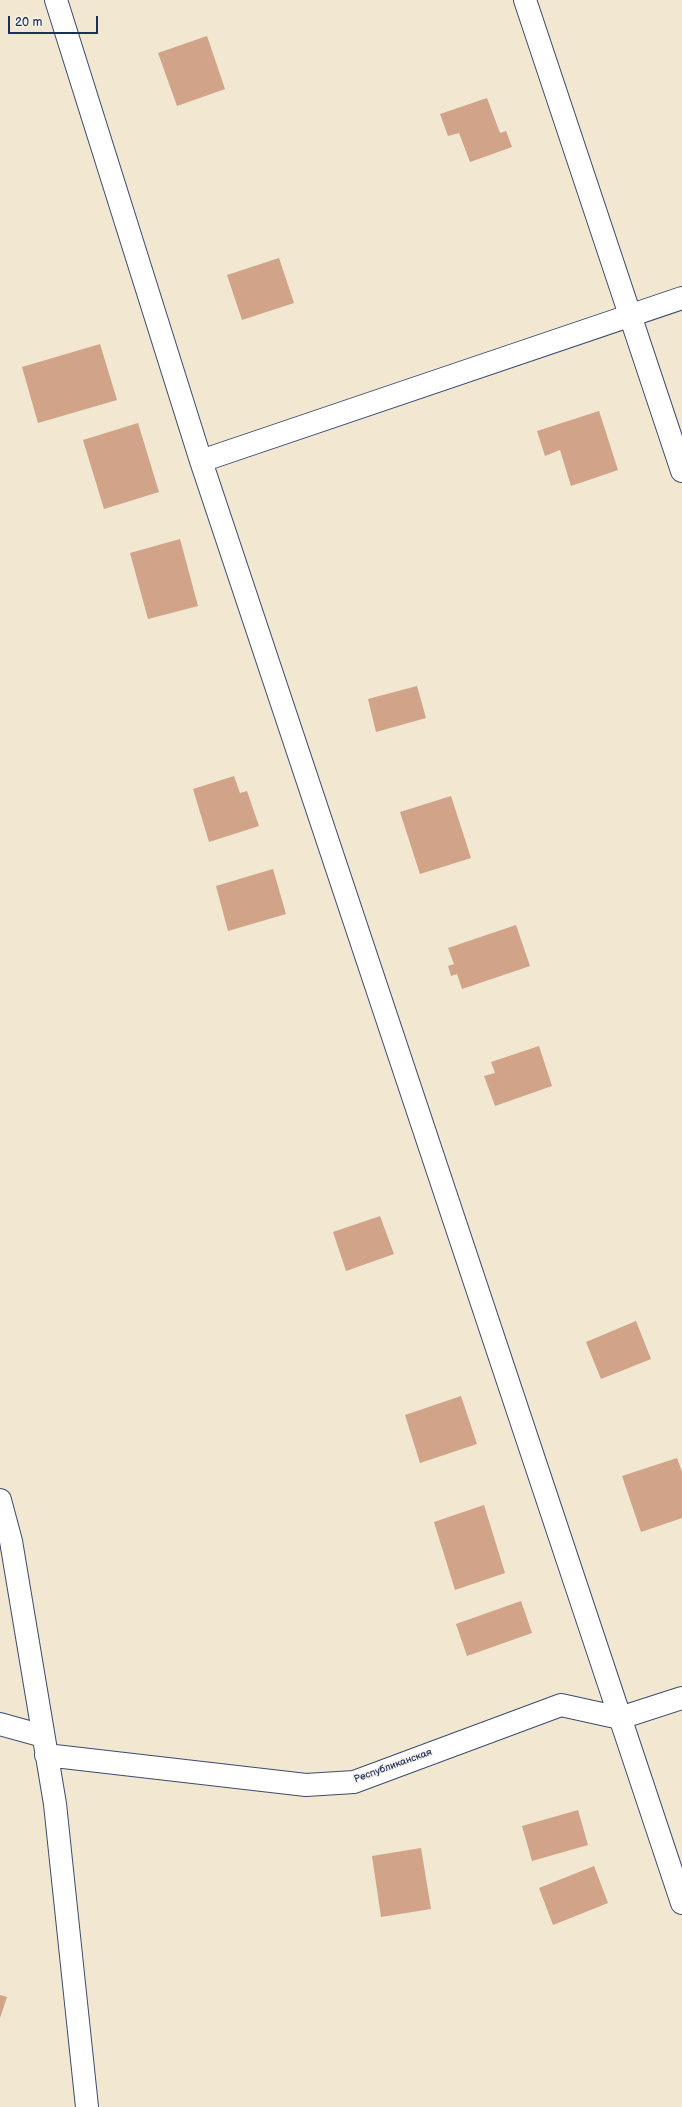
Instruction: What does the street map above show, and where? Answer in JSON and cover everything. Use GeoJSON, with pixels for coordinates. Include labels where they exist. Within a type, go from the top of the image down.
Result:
{"type":"FeatureCollection","features":[{"type":"Feature","properties":{"kind":"street"},"geometry":{"type":"LineString","coordinates":[[56,0],[201,461],[682,1903]]}},
{"type":"Feature","properties":{"kind":"street"},"geometry":{"type":"LineString","coordinates":[[525,0],[682,471]]}},
{"type":"Feature","properties":{"kind":"street"},"geometry":{"type":"LineString","coordinates":[[201,461],[682,298]]}},
{"type":"Feature","properties":{"kind":"street"},"geometry":{"type":"LineString","coordinates":[[0,1500],[10,1541],[56,1812],[87,2107]]}},
{"type":"Feature","properties":{"kind":"street"},"geometry":{"type":"LineString","coordinates":[[620,1718],[682,1698]]}},
{"type":"Feature","properties":{"kind":"street","name":"Республиканская"},"geometry":{"type":"LineString","coordinates":[[0,1724],[45,1745],[306,1785],[354,1782],[561,1705],[620,1718]]}},
{"type":"Feature","properties":{"kind":"building"},"geometry":{"type":"Polygon","coordinates":[[[207,36],[225,89],[177,106],[158,53],[207,36]]]}},
{"type":"Feature","properties":{"kind":"building"},"geometry":{"type":"Polygon","coordinates":[[[487,98],[500,133],[506,131],[512,147],[470,162],[459,133],[448,136],[440,114],[487,98]]]}},
{"type":"Feature","properties":{"kind":"building"},"geometry":{"type":"Polygon","coordinates":[[[279,258],[294,303],[242,320],[227,275],[279,258]]]}},
{"type":"Feature","properties":{"kind":"building"},"geometry":{"type":"Polygon","coordinates":[[[100,344],[117,400],[38,423],[22,367],[100,344]]]}},
{"type":"Feature","properties":{"kind":"building"},"geometry":{"type":"Polygon","coordinates":[[[599,411],[618,470],[571,486],[560,450],[545,456],[537,431],[599,411]]]}},
{"type":"Feature","properties":{"kind":"building"},"geometry":{"type":"Polygon","coordinates":[[[138,423],[159,492],[104,509],[83,440],[138,423]]]}},
{"type":"Feature","properties":{"kind":"building"},"geometry":{"type":"Polygon","coordinates":[[[180,539],[198,606],[148,619],[130,553],[180,539]]]}},
{"type":"Feature","properties":{"kind":"building"},"geometry":{"type":"Polygon","coordinates":[[[417,686],[426,718],[376,732],[368,699],[417,686]]]}},
{"type":"Feature","properties":{"kind":"building"},"geometry":{"type":"Polygon","coordinates":[[[234,776],[240,793],[247,791],[259,826],[209,842],[193,789],[234,776]]]}},
{"type":"Feature","properties":{"kind":"building"},"geometry":{"type":"Polygon","coordinates":[[[451,796],[471,858],[420,874],[400,812],[451,796]]]}},
{"type":"Feature","properties":{"kind":"building"},"geometry":{"type":"Polygon","coordinates":[[[273,869],[286,914],[228,931],[216,886],[273,869]]]}},
{"type":"Feature","properties":{"kind":"building"},"geometry":{"type":"Polygon","coordinates":[[[516,925],[530,966],[462,989],[457,974],[451,976],[448,966],[454,964],[448,948],[516,925]]]}},
{"type":"Feature","properties":{"kind":"building"},"geometry":{"type":"Polygon","coordinates":[[[539,1046],[552,1086],[495,1106],[484,1076],[495,1073],[491,1062],[539,1046]]]}},
{"type":"Feature","properties":{"kind":"building"},"geometry":{"type":"Polygon","coordinates":[[[380,1216],[394,1254],[346,1271],[333,1232],[380,1216]]]}},
{"type":"Feature","properties":{"kind":"building"},"geometry":{"type":"Polygon","coordinates":[[[636,1321],[651,1359],[601,1379],[586,1342],[636,1321]]]}},
{"type":"Feature","properties":{"kind":"building"},"geometry":{"type":"Polygon","coordinates":[[[461,1396],[477,1444],[420,1463],[405,1415],[461,1396]]]}},
{"type":"Feature","properties":{"kind":"building"},"geometry":{"type":"Polygon","coordinates":[[[677,1458],[682,1472],[682,1518],[641,1532],[622,1476],[677,1458]]]}},
{"type":"Feature","properties":{"kind":"building"},"geometry":{"type":"Polygon","coordinates":[[[484,1505],[505,1573],[455,1590],[434,1522],[484,1505]]]}},
{"type":"Feature","properties":{"kind":"building"},"geometry":{"type":"Polygon","coordinates":[[[521,1601],[532,1633],[467,1656],[456,1624],[521,1601]]]}},
{"type":"Feature","properties":{"kind":"building"},"geometry":{"type":"Polygon","coordinates":[[[578,1810],[588,1845],[532,1861],[522,1826],[578,1810]]]}},
{"type":"Feature","properties":{"kind":"building"},"geometry":{"type":"Polygon","coordinates":[[[421,1848],[431,1909],[381,1917],[372,1856],[421,1848]]]}},
{"type":"Feature","properties":{"kind":"building"},"geometry":{"type":"Polygon","coordinates":[[[594,1866],[608,1903],[553,1925],[539,1888],[594,1866]]]}},
{"type":"Feature","properties":{"kind":"building"},"geometry":{"type":"Polygon","coordinates":[[[0,1995],[7,1997],[0,2018],[0,1995]]]}}]}
